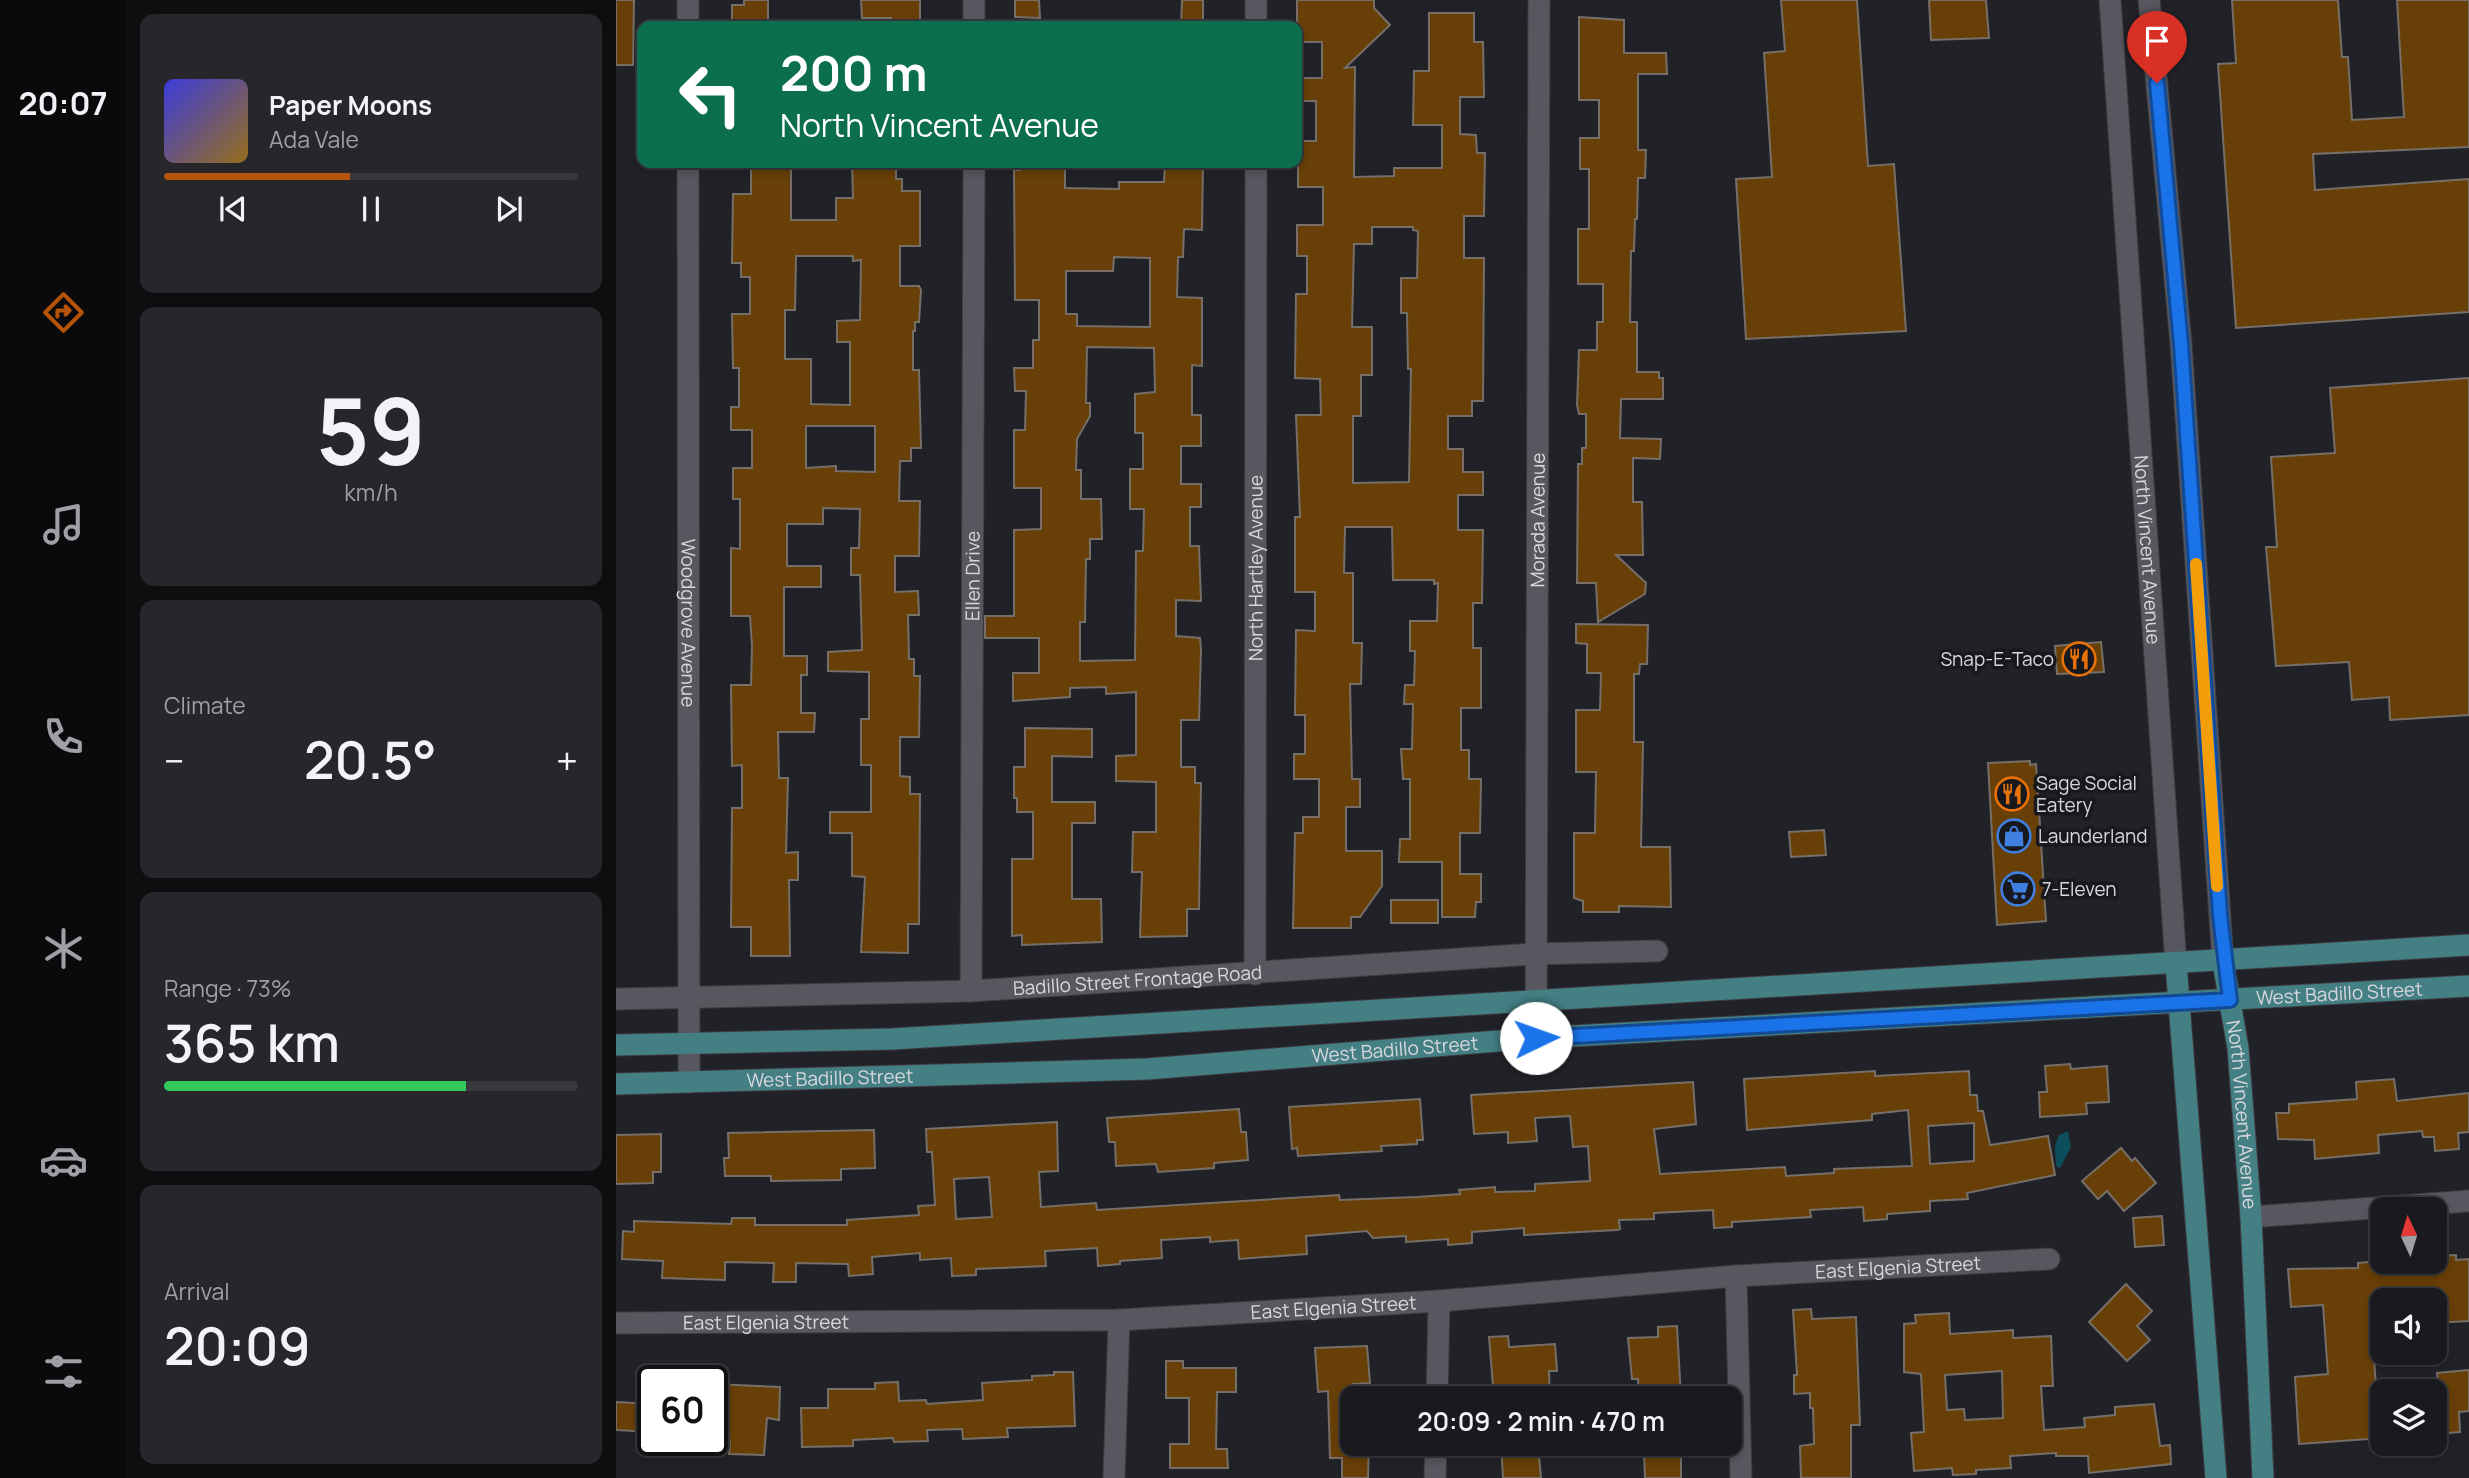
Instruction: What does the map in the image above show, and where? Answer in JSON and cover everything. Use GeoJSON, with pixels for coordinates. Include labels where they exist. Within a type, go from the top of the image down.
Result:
{"type":"FeatureCollection","features":[{"type":"Feature","properties":{"kind":"main road","name":"West Badillo Street"},"geometry":{"type":"LineString","coordinates":[[616,1045],[892,1039],[2469,946]]}},
{"type":"Feature","properties":{"kind":"main road","name":"North Vincent Avenue"},"geometry":{"type":"LineString","coordinates":[[2223,962],[2238,1048],[2251,1217],[2263,1478]]}},
{"type":"Feature","properties":{"kind":"main road","name":"North Vincent Avenue"},"geometry":{"type":"LineString","coordinates":[[2176,964],[2216,1478]]}},
{"type":"Feature","properties":{"kind":"main road","name":"West Badillo Street"},"geometry":{"type":"LineString","coordinates":[[616,1084],[1147,1069],[1536,1038],[2469,986]]}},
{"type":"Feature","properties":{"kind":"street"},"geometry":{"type":"LineString","coordinates":[[688,0],[688,21]]}},
{"type":"Feature","properties":{"kind":"street"},"geometry":{"type":"LineString","coordinates":[[974,0],[974,21]]}},
{"type":"Feature","properties":{"kind":"street"},"geometry":{"type":"LineString","coordinates":[[1256,0],[1256,21]]}},
{"type":"Feature","properties":{"kind":"street","name":"Morada Avenue"},"geometry":{"type":"LineString","coordinates":[[1536,1038],[1539,0]]}},
{"type":"Feature","properties":{"kind":"street","name":"North Vincent Avenue"},"geometry":{"type":"LineString","coordinates":[[2110,0],[2176,964]]}},
{"type":"Feature","properties":{"kind":"street","name":"North Vincent Avenue"},"geometry":{"type":"LineString","coordinates":[[2149,0],[2181,344],[2223,962]]}},
{"type":"Feature","properties":{"kind":"street","name":"Woodgrove Avenue"},"geometry":{"type":"LineString","coordinates":[[688,168],[689,1083]]}},
{"type":"Feature","properties":{"kind":"street","name":"Ellen Drive"},"geometry":{"type":"LineString","coordinates":[[971,991],[974,168]]}},
{"type":"Feature","properties":{"kind":"street","name":"North Hartley Avenue"},"geometry":{"type":"LineString","coordinates":[[1255,974],[1256,168]]}},
{"type":"Feature","properties":{"kind":"street","name":"Badillo Street Frontage Road"},"geometry":{"type":"LineString","coordinates":[[616,999],[971,991],[1535,954],[1657,951]]}},
{"type":"Feature","properties":{"kind":"street"},"geometry":{"type":"LineString","coordinates":[[2251,1217],[2469,1201]]}},
{"type":"Feature","properties":{"kind":"street","name":"East Elgenia Street"},"geometry":{"type":"LineString","coordinates":[[616,1323],[1119,1320],[1439,1301],[1736,1276],[2049,1259]]}},
{"type":"Feature","properties":{"kind":"street"},"geometry":{"type":"LineString","coordinates":[[1736,1276],[1741,1478]]}},
{"type":"Feature","properties":{"kind":"street"},"geometry":{"type":"LineString","coordinates":[[1437,1386],[1439,1301]]}},
{"type":"Feature","properties":{"kind":"street"},"geometry":{"type":"LineString","coordinates":[[1114,1478],[1119,1320]]}},
{"type":"Feature","properties":{"kind":"street"},"geometry":{"type":"LineString","coordinates":[[1435,1478],[1436,1456]]}},
{"type":"Feature","properties":{"kind":"water"},"geometry":{"type":"Polygon","coordinates":[[[2068,1131],[2071,1147],[2060,1168],[2056,1166],[2055,1146],[2059,1135],[2068,1131]]]}},
{"type":"Feature","properties":{"kind":"building"},"geometry":{"type":"Polygon","coordinates":[[[616,0],[634,0],[633,65],[616,65],[616,0]]]}},
{"type":"Feature","properties":{"kind":"building"},"geometry":{"type":"Polygon","coordinates":[[[744,0],[768,0],[768,21],[732,21],[732,5],[744,5],[744,0]]]}},
{"type":"Feature","properties":{"kind":"building"},"geometry":{"type":"Polygon","coordinates":[[[861,0],[920,0],[920,21],[862,18],[861,0]]]}},
{"type":"Feature","properties":{"kind":"building"},"geometry":{"type":"Polygon","coordinates":[[[1015,0],[1039,0],[1040,18],[1015,17],[1015,0]]]}},
{"type":"Feature","properties":{"kind":"building"},"geometry":{"type":"Polygon","coordinates":[[[1182,0],[1203,0],[1203,21],[1181,21],[1182,0]]]}},
{"type":"Feature","properties":{"kind":"building"},"geometry":{"type":"Polygon","coordinates":[[[1297,0],[1374,0],[1374,8],[1390,25],[1345,68],[1355,67],[1354,177],[1394,176],[1394,168],[1442,168],[1442,125],[1413,125],[1414,71],[1429,71],[1429,13],[1474,13],[1474,42],[1483,42],[1484,97],[1460,97],[1460,134],[1476,135],[1477,153],[1485,153],[1484,216],[1464,216],[1464,258],[1484,258],[1483,401],[1472,401],[1472,416],[1448,416],[1448,449],[1463,449],[1463,472],[1483,472],[1483,495],[1458,495],[1458,530],[1483,530],[1482,603],[1473,603],[1473,648],[1481,648],[1481,708],[1461,708],[1461,750],[1469,750],[1469,779],[1481,779],[1480,833],[1460,833],[1460,874],[1481,874],[1481,902],[1476,902],[1475,917],[1442,917],[1442,862],[1399,862],[1400,839],[1410,839],[1410,779],[1403,779],[1401,749],[1412,749],[1413,704],[1404,704],[1405,685],[1414,685],[1415,651],[1410,651],[1410,621],[1437,621],[1438,583],[1434,584],[1434,580],[1393,580],[1392,527],[1345,527],[1344,573],[1353,573],[1353,643],[1362,643],[1361,684],[1350,684],[1352,779],[1360,779],[1360,807],[1346,807],[1346,851],[1382,851],[1382,886],[1360,917],[1351,917],[1351,928],[1293,928],[1295,833],[1303,833],[1303,817],[1319,817],[1319,779],[1294,779],[1294,754],[1305,754],[1305,715],[1295,715],[1296,630],[1315,631],[1315,592],[1295,592],[1295,517],[1300,517],[1296,415],[1321,415],[1320,379],[1295,378],[1296,294],[1307,294],[1307,256],[1297,256],[1297,225],[1323,225],[1323,187],[1298,187],[1298,168],[1302,168],[1302,141],[1316,141],[1316,101],[1302,101],[1302,78],[1322,78],[1322,42],[1302,42],[1302,21],[1297,21],[1297,0]],[[1372,227],[1372,244],[1354,244],[1352,327],[1372,327],[1372,375],[1361,375],[1361,416],[1353,416],[1353,483],[1409,482],[1411,369],[1408,369],[1407,313],[1401,313],[1401,278],[1417,278],[1418,231],[1413,230],[1413,227],[1372,227]]]}},
{"type":"Feature","properties":{"kind":"building"},"geometry":{"type":"Polygon","coordinates":[[[1781,0],[1857,0],[1868,166],[1894,164],[1906,331],[1746,339],[1736,179],[1772,177],[1764,53],[1785,51],[1781,0]]]}},
{"type":"Feature","properties":{"kind":"building"},"geometry":{"type":"Polygon","coordinates":[[[1929,0],[1986,0],[1989,38],[1931,40],[1929,0]]]}},
{"type":"Feature","properties":{"kind":"building"},"geometry":{"type":"Polygon","coordinates":[[[2232,0],[2338,0],[2342,57],[2348,57],[2352,120],[2404,117],[2397,0],[2469,0],[2469,147],[2313,154],[2315,190],[2469,179],[2469,312],[2236,328],[2218,64],[2236,63],[2232,0]]]}},
{"type":"Feature","properties":{"kind":"building"},"geometry":{"type":"Polygon","coordinates":[[[1579,17],[1624,20],[1624,53],[1666,53],[1667,74],[1638,74],[1638,150],[1646,150],[1645,178],[1638,178],[1634,251],[1631,251],[1630,322],[1637,322],[1637,372],[1659,372],[1659,378],[1663,378],[1663,399],[1621,399],[1620,438],[1661,439],[1660,459],[1633,458],[1633,502],[1642,502],[1643,555],[1616,555],[1646,583],[1645,594],[1598,622],[1596,583],[1577,583],[1578,464],[1582,464],[1582,448],[1586,448],[1586,414],[1579,414],[1577,405],[1579,350],[1597,350],[1597,322],[1603,322],[1603,284],[1578,284],[1578,229],[1589,229],[1589,169],[1580,169],[1580,138],[1599,138],[1599,100],[1579,100],[1579,17]]]}},
{"type":"Feature","properties":{"kind":"building"},"geometry":{"type":"Polygon","coordinates":[[[751,168],[791,168],[791,220],[836,220],[836,198],[853,198],[852,168],[896,168],[896,179],[902,179],[902,191],[920,191],[920,246],[900,246],[900,286],[919,286],[921,290],[919,322],[915,322],[913,331],[913,370],[919,370],[921,448],[911,448],[911,461],[900,461],[899,501],[920,501],[919,556],[895,556],[895,592],[918,591],[919,615],[908,615],[909,659],[914,659],[914,676],[920,676],[919,737],[900,737],[900,776],[910,777],[910,794],[920,794],[919,924],[908,924],[908,953],[861,952],[865,877],[852,876],[852,833],[830,833],[830,812],[871,812],[871,765],[861,765],[861,719],[869,719],[869,672],[828,671],[828,652],[862,650],[860,575],[851,575],[851,548],[859,548],[860,509],[823,508],[823,524],[787,524],[787,566],[821,566],[821,587],[784,587],[784,656],[807,656],[807,675],[801,675],[801,713],[815,713],[814,732],[778,732],[779,778],[788,778],[786,853],[798,852],[798,880],[789,880],[790,956],[751,956],[751,927],[731,927],[732,808],[742,808],[742,765],[732,766],[731,685],[751,685],[752,646],[750,616],[731,616],[731,548],[740,549],[740,499],[733,499],[733,468],[752,468],[752,430],[731,430],[731,407],[739,407],[739,368],[733,368],[732,314],[750,314],[750,277],[741,277],[741,263],[732,263],[733,194],[751,194],[751,168]],[[796,256],[795,310],[785,310],[785,359],[811,359],[811,404],[850,405],[850,342],[837,342],[837,321],[860,320],[861,260],[853,261],[853,256],[796,256]],[[806,426],[806,468],[836,466],[836,471],[875,472],[875,426],[806,426]]]}},
{"type":"Feature","properties":{"kind":"building"},"geometry":{"type":"Polygon","coordinates":[[[1065,168],[1065,188],[1119,189],[1119,182],[1164,182],[1165,168],[1203,168],[1202,230],[1184,229],[1183,257],[1178,257],[1177,297],[1202,298],[1202,366],[1192,365],[1192,415],[1201,415],[1201,446],[1181,446],[1181,484],[1201,484],[1201,507],[1190,507],[1190,546],[1199,546],[1201,601],[1176,600],[1176,636],[1200,638],[1201,650],[1199,720],[1181,720],[1181,767],[1195,767],[1195,783],[1201,783],[1199,909],[1187,909],[1187,936],[1140,937],[1142,872],[1132,872],[1133,832],[1156,832],[1156,782],[1116,781],[1116,756],[1136,755],[1136,692],[1106,694],[1106,687],[1070,688],[1070,697],[1013,701],[1013,673],[1039,673],[1039,638],[985,638],[985,616],[1014,616],[1014,530],[1041,529],[1041,488],[1014,488],[1014,430],[1025,430],[1026,391],[1015,391],[1014,368],[1033,368],[1033,340],[1039,340],[1039,300],[1015,300],[1014,170],[1065,168]],[[1114,257],[1113,271],[1066,271],[1066,314],[1077,314],[1077,326],[1150,327],[1150,258],[1114,257]],[[1087,347],[1086,403],[1090,403],[1090,416],[1077,439],[1076,470],[1081,470],[1081,499],[1101,499],[1102,539],[1090,539],[1090,559],[1086,559],[1085,622],[1080,622],[1080,661],[1135,660],[1136,551],[1143,551],[1144,509],[1130,509],[1130,469],[1143,469],[1143,433],[1135,433],[1135,394],[1155,392],[1154,348],[1087,347]]]}},
{"type":"Feature","properties":{"kind":"building"},"geometry":{"type":"Polygon","coordinates":[[[2469,378],[2469,715],[2390,720],[2389,697],[2352,700],[2349,662],[2276,666],[2266,547],[2277,547],[2271,457],[2335,453],[2330,388],[2469,378]]]}},
{"type":"Feature","properties":{"kind":"building"},"geometry":{"type":"Polygon","coordinates":[[[1576,624],[1648,625],[1647,664],[1640,664],[1639,674],[1634,674],[1634,742],[1643,742],[1641,847],[1670,847],[1671,907],[1619,906],[1619,912],[1583,912],[1583,901],[1574,898],[1574,833],[1595,833],[1596,772],[1576,772],[1576,710],[1600,710],[1601,673],[1587,673],[1587,644],[1576,643],[1576,624]]]}},
{"type":"Feature","properties":{"kind":"building","name":"Snap-E-Taco"},"geometry":{"type":"Polygon","coordinates":[[[2101,642],[2104,672],[2057,674],[2055,646],[2101,642]]]}},
{"type":"Feature","properties":{"kind":"building"},"geometry":{"type":"Polygon","coordinates":[[[1025,728],[1092,729],[1092,757],[1052,756],[1052,802],[1095,802],[1095,823],[1072,823],[1072,899],[1101,899],[1102,942],[1022,945],[1022,935],[1012,936],[1012,859],[1033,859],[1033,812],[1017,812],[1017,798],[1014,798],[1014,767],[1025,767],[1025,728]]]}},
{"type":"Feature","properties":{"kind":"building"},"geometry":{"type":"Polygon","coordinates":[[[2030,761],[2030,765],[2036,764],[2046,921],[1997,925],[1988,763],[2030,761]]]}},
{"type":"Feature","properties":{"kind":"building"},"geometry":{"type":"Polygon","coordinates":[[[1824,830],[1826,855],[1791,857],[1789,832],[1824,830]]]}},
{"type":"Feature","properties":{"kind":"building"},"geometry":{"type":"Polygon","coordinates":[[[1391,900],[1438,900],[1438,923],[1391,923],[1391,900]]]}},
{"type":"Feature","properties":{"kind":"building"},"geometry":{"type":"Polygon","coordinates":[[[2070,1064],[2071,1069],[2107,1066],[2109,1102],[2086,1103],[2087,1114],[2040,1117],[2039,1092],[2047,1092],[2045,1066],[2070,1064]]]}},
{"type":"Feature","properties":{"kind":"building"},"geometry":{"type":"Polygon","coordinates":[[[1875,1071],[1875,1076],[1969,1071],[1970,1095],[1977,1095],[1978,1111],[1983,1111],[1990,1145],[2048,1136],[2055,1175],[1967,1193],[1968,1199],[1930,1201],[1930,1211],[1887,1214],[1887,1219],[1864,1221],[1863,1207],[1810,1210],[1811,1217],[1732,1222],[1732,1227],[1714,1228],[1713,1210],[1654,1213],[1654,1219],[1619,1220],[1620,1229],[1617,1230],[1524,1235],[1524,1228],[1472,1232],[1472,1243],[1448,1245],[1448,1239],[1406,1242],[1406,1236],[1373,1238],[1367,1231],[1306,1236],[1307,1254],[1239,1259],[1238,1240],[1210,1242],[1210,1237],[1161,1240],[1162,1258],[1120,1261],[1120,1264],[1098,1266],[1097,1248],[1045,1251],[1046,1266],[976,1269],[976,1275],[952,1276],[951,1258],[920,1260],[920,1253],[872,1257],[873,1274],[849,1276],[848,1264],[796,1263],[796,1282],[773,1282],[774,1263],[725,1262],[725,1280],[662,1278],[663,1261],[622,1259],[623,1231],[634,1232],[634,1221],[731,1224],[732,1218],[755,1218],[755,1225],[847,1225],[847,1220],[919,1215],[918,1206],[935,1205],[932,1152],[927,1152],[926,1129],[1057,1122],[1058,1171],[1039,1172],[1041,1207],[1096,1203],[1097,1210],[1339,1195],[1340,1200],[1417,1197],[1460,1194],[1459,1190],[1495,1187],[1495,1192],[1535,1191],[1535,1184],[1590,1181],[1588,1146],[1573,1147],[1570,1116],[1535,1118],[1537,1141],[1508,1143],[1508,1132],[1474,1134],[1471,1095],[1693,1082],[1696,1124],[1654,1129],[1660,1174],[1785,1167],[1786,1176],[1834,1173],[1834,1169],[1912,1166],[1908,1110],[1872,1114],[1872,1120],[1747,1130],[1744,1079],[1875,1071]],[[1974,1123],[1928,1126],[1930,1164],[1974,1161],[1974,1123]],[[989,1177],[954,1179],[956,1219],[992,1217],[989,1177]]]}},
{"type":"Feature","properties":{"kind":"building"},"geometry":{"type":"Polygon","coordinates":[[[2394,1079],[2397,1101],[2469,1093],[2469,1132],[2458,1133],[2459,1149],[2435,1151],[2434,1137],[2423,1137],[2422,1131],[2378,1135],[2379,1153],[2315,1159],[2314,1140],[2278,1139],[2276,1113],[2289,1113],[2289,1104],[2357,1099],[2356,1082],[2394,1079]]]}},
{"type":"Feature","properties":{"kind":"building"},"geometry":{"type":"Polygon","coordinates":[[[1420,1099],[1423,1140],[1417,1140],[1417,1144],[1381,1146],[1382,1151],[1298,1156],[1297,1148],[1292,1149],[1289,1107],[1420,1099]]]}},
{"type":"Feature","properties":{"kind":"building"},"geometry":{"type":"Polygon","coordinates":[[[1239,1109],[1241,1132],[1246,1132],[1248,1160],[1214,1163],[1214,1168],[1158,1172],[1156,1164],[1116,1166],[1115,1142],[1109,1142],[1107,1118],[1239,1109]]]}},
{"type":"Feature","properties":{"kind":"building"},"geometry":{"type":"Polygon","coordinates":[[[874,1130],[875,1168],[841,1169],[841,1180],[771,1181],[771,1176],[725,1176],[724,1158],[729,1158],[728,1133],[874,1130]]]}},
{"type":"Feature","properties":{"kind":"building"},"geometry":{"type":"Polygon","coordinates":[[[661,1134],[661,1172],[653,1172],[653,1183],[616,1184],[616,1135],[661,1134]]]}},
{"type":"Feature","properties":{"kind":"building"},"geometry":{"type":"Polygon","coordinates":[[[2121,1148],[2132,1161],[2135,1158],[2156,1183],[2124,1211],[2107,1191],[2098,1199],[2082,1181],[2121,1148]]]}},
{"type":"Feature","properties":{"kind":"building"},"geometry":{"type":"Polygon","coordinates":[[[2162,1216],[2164,1245],[2135,1247],[2133,1218],[2162,1216]]]}},
{"type":"Feature","properties":{"kind":"building"},"geometry":{"type":"Polygon","coordinates":[[[2447,1255],[2456,1255],[2456,1260],[2469,1259],[2469,1321],[2447,1322],[2447,1288],[2370,1288],[2370,1365],[2374,1365],[2375,1379],[2370,1379],[2370,1439],[2299,1444],[2295,1377],[2328,1374],[2323,1305],[2291,1307],[2288,1269],[2358,1268],[2358,1263],[2370,1262],[2370,1274],[2447,1274],[2447,1255]]]}},
{"type":"Feature","properties":{"kind":"building"},"geometry":{"type":"Polygon","coordinates":[[[2126,1284],[2152,1311],[2137,1326],[2150,1340],[2127,1361],[2089,1322],[2126,1284]]]}},
{"type":"Feature","properties":{"kind":"building"},"geometry":{"type":"Polygon","coordinates":[[[1811,1309],[1812,1319],[1856,1317],[1860,1425],[1851,1425],[1851,1478],[1801,1478],[1800,1446],[1814,1444],[1813,1408],[1810,1408],[1810,1393],[1794,1394],[1794,1375],[1797,1375],[1793,1310],[1811,1309]]]}},
{"type":"Feature","properties":{"kind":"building"},"geometry":{"type":"Polygon","coordinates":[[[1949,1313],[1950,1334],[2013,1330],[2013,1338],[2051,1336],[2053,1386],[2041,1386],[2044,1430],[2085,1427],[2084,1418],[2115,1415],[2115,1407],[2154,1404],[2160,1446],[2170,1445],[2171,1464],[2089,1473],[2088,1456],[2056,1456],[2056,1453],[2010,1456],[2011,1468],[1976,1470],[1976,1474],[1953,1475],[1952,1468],[1914,1471],[1911,1433],[1924,1432],[1921,1374],[1904,1372],[1904,1324],[1916,1323],[1915,1315],[1949,1313]],[[2002,1371],[1945,1375],[1947,1410],[1964,1409],[1965,1420],[2003,1418],[2002,1371]]]}},
{"type":"Feature","properties":{"kind":"building"},"geometry":{"type":"Polygon","coordinates":[[[1677,1326],[1680,1386],[1638,1386],[1638,1379],[1632,1379],[1628,1338],[1658,1337],[1658,1327],[1677,1326]]]}},
{"type":"Feature","properties":{"kind":"building"},"geometry":{"type":"Polygon","coordinates":[[[1508,1336],[1509,1347],[1555,1344],[1557,1371],[1549,1371],[1550,1386],[1493,1386],[1489,1337],[1508,1336]]]}},
{"type":"Feature","properties":{"kind":"building"},"geometry":{"type":"Polygon","coordinates":[[[1367,1346],[1370,1383],[1340,1386],[1340,1456],[1369,1456],[1368,1478],[1342,1478],[1342,1458],[1330,1458],[1328,1391],[1318,1392],[1315,1348],[1367,1346]]]}},
{"type":"Feature","properties":{"kind":"building"},"geometry":{"type":"Polygon","coordinates":[[[1166,1361],[1183,1361],[1183,1368],[1236,1368],[1236,1392],[1217,1392],[1216,1449],[1227,1449],[1228,1468],[1170,1468],[1170,1444],[1189,1444],[1189,1398],[1166,1398],[1166,1361]]]}},
{"type":"Feature","properties":{"kind":"building"},"geometry":{"type":"Polygon","coordinates":[[[2469,1370],[2469,1411],[2459,1412],[2460,1432],[2447,1433],[2447,1379],[2438,1379],[2437,1373],[2469,1370]]]}},
{"type":"Feature","properties":{"kind":"building"},"geometry":{"type":"Polygon","coordinates":[[[1054,1372],[1073,1372],[1075,1426],[1007,1428],[1008,1437],[963,1439],[962,1429],[927,1430],[928,1441],[894,1442],[893,1438],[853,1440],[853,1446],[802,1447],[801,1408],[828,1408],[828,1389],[875,1389],[875,1383],[898,1382],[899,1401],[926,1400],[927,1404],[983,1400],[982,1383],[1032,1380],[1032,1376],[1054,1375],[1054,1372]]]}},
{"type":"Feature","properties":{"kind":"building"},"geometry":{"type":"Polygon","coordinates":[[[728,1385],[780,1387],[779,1420],[767,1418],[764,1455],[729,1454],[728,1385]]]}},
{"type":"Feature","properties":{"kind":"building"},"geometry":{"type":"Polygon","coordinates":[[[616,1402],[637,1403],[637,1431],[616,1430],[616,1402]]]}},
{"type":"Feature","properties":{"kind":"building"},"geometry":{"type":"Polygon","coordinates":[[[1502,1456],[1539,1456],[1541,1478],[1503,1478],[1502,1456]]]}},
{"type":"Feature","properties":{"kind":"building"},"geometry":{"type":"Polygon","coordinates":[[[1644,1456],[1681,1456],[1681,1478],[1645,1478],[1644,1456]]]}},
{"type":"Feature","properties":{"kind":"slow traffic"},"geometry":{"type":"LineString","coordinates":[[2196,564],[2217,886]]}},
{"type":"Feature","properties":{"kind":"place","name":"Snap-E-Taco"},"geometry":{"type":"Point","coordinates":[2079,659]}},
{"type":"Feature","properties":{"kind":"place","name":"Sage Social Eatery"},"geometry":{"type":"Point","coordinates":[2012,794]}},
{"type":"Feature","properties":{"kind":"place","name":"Launderland"},"geometry":{"type":"Point","coordinates":[2014,836]}},
{"type":"Feature","properties":{"kind":"place","name":"7-Eleven"},"geometry":{"type":"Point","coordinates":[2018,889]}},
{"type":"Feature","properties":{"kind":"route"},"geometry":{"type":"LineString","coordinates":[[1536,1038],[2230,1000],[2223,962],[2181,344],[2157,83]]}}]}
